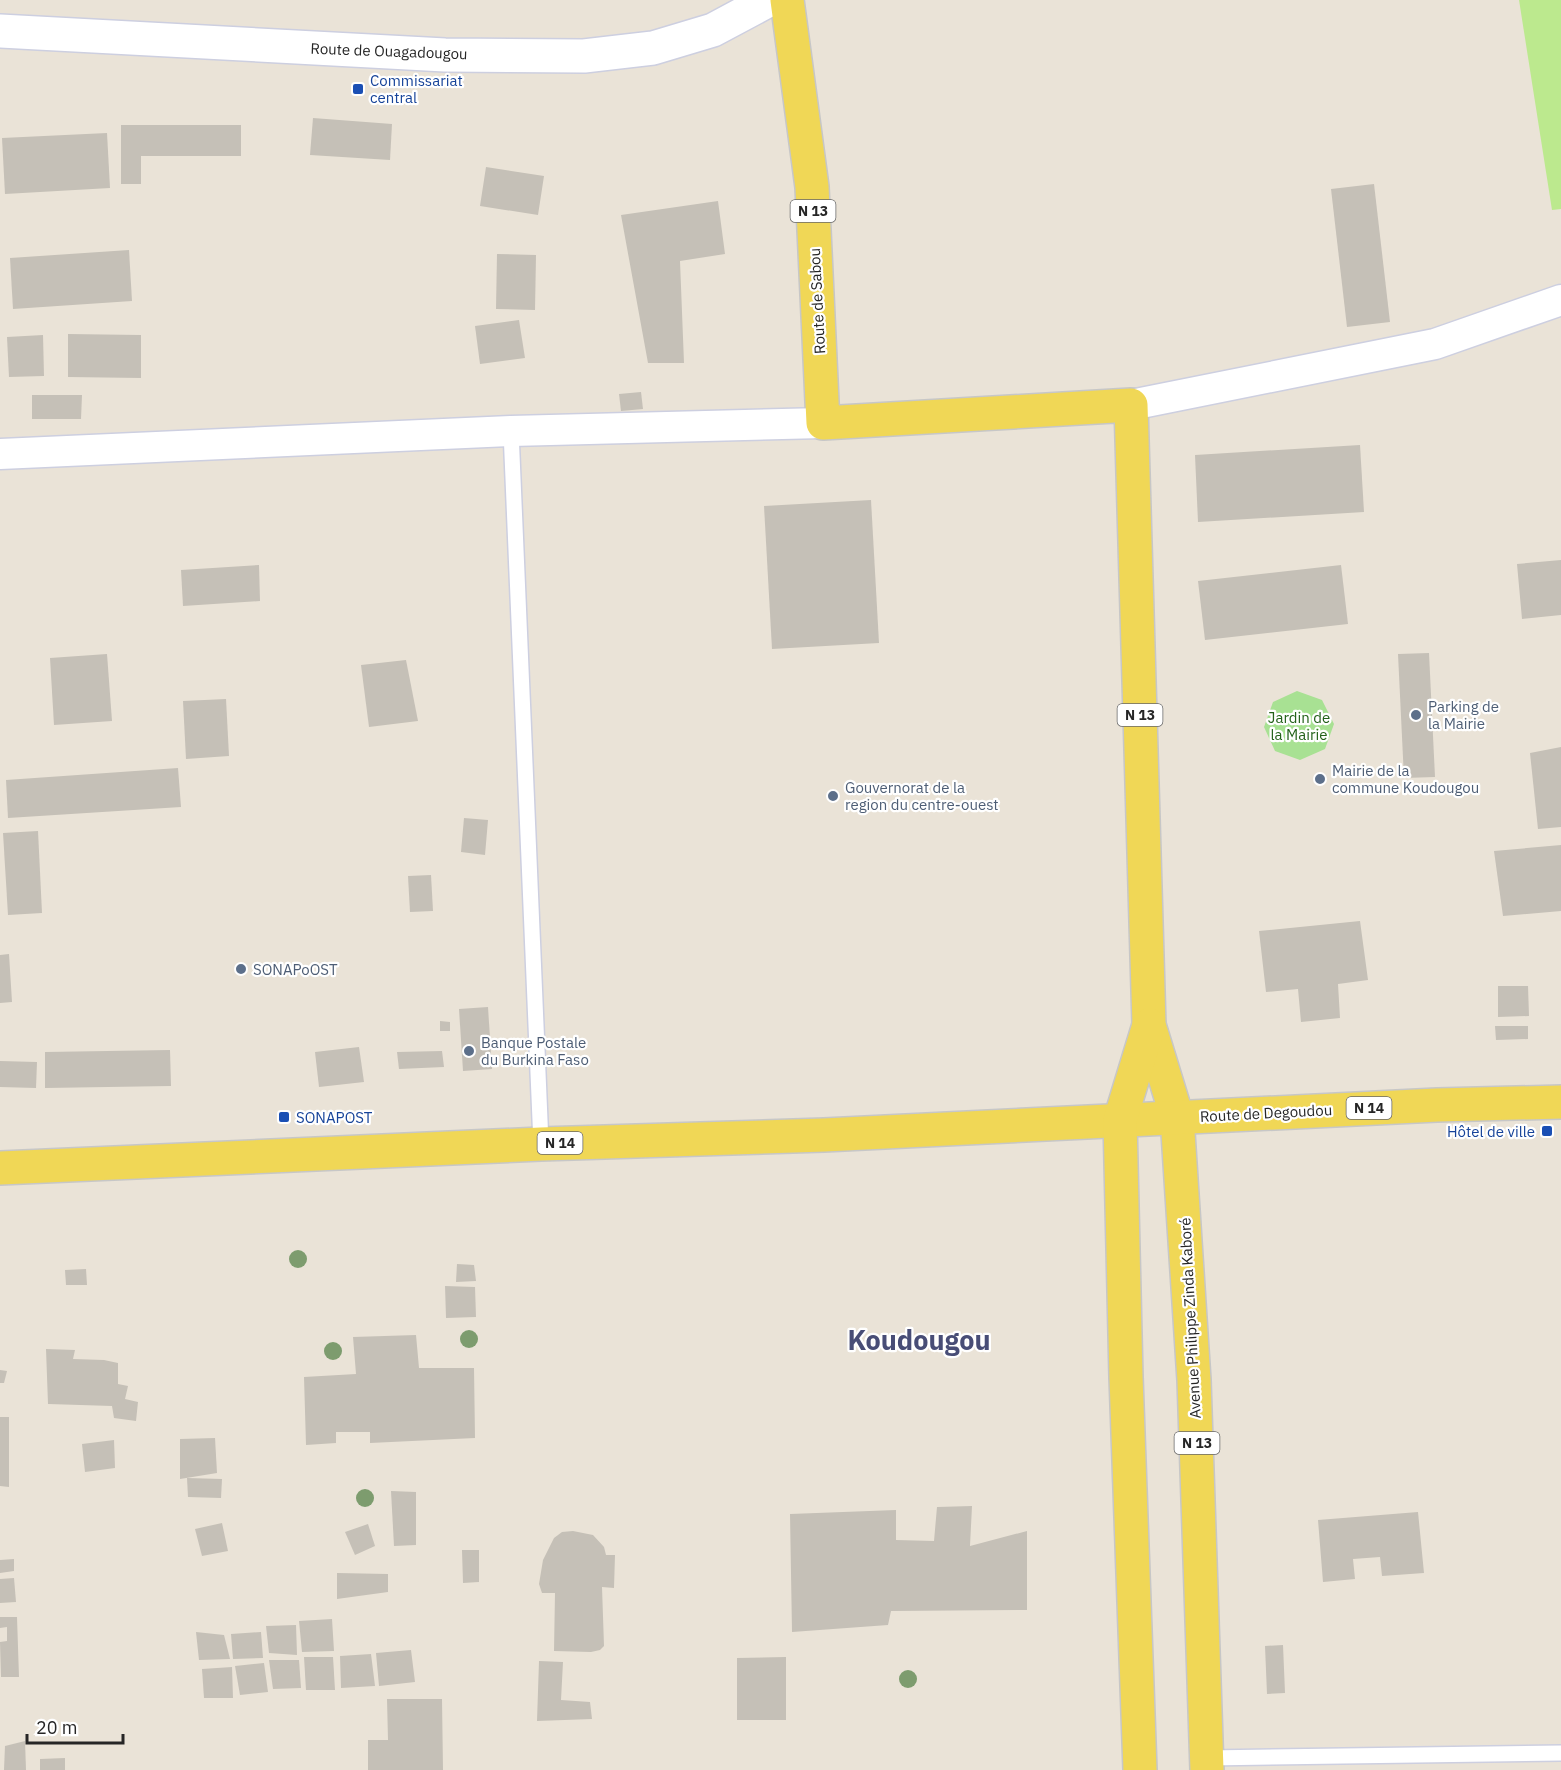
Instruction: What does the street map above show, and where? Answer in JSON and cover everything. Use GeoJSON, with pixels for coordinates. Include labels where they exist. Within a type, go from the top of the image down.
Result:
{"type":"FeatureCollection","features":[{"type":"Feature","properties":{"kind":"main road","name":"Route de Ouagadougou"},"geometry":{"type":"LineString","coordinates":[[0,32],[445,55],[584,56],[653,48],[713,30],[769,0]]}},
{"type":"Feature","properties":{"kind":"main road","name":"Route de Sabou"},"geometry":{"type":"LineString","coordinates":[[787,0],[812,187],[823,423]]}},
{"type":"Feature","properties":{"kind":"main road"},"geometry":{"type":"LineString","coordinates":[[823,423],[1131,405]]}},
{"type":"Feature","properties":{"kind":"main road","name":"N 13"},"geometry":{"type":"LineString","coordinates":[[1131,405],[1150,1119],[1126,1377],[1140,1770]]}},
{"type":"Feature","properties":{"kind":"main road","name":"N 13"},"geometry":{"type":"LineString","coordinates":[[1149,1025],[1150,1119]]}},
{"type":"Feature","properties":{"kind":"main road","name":"Route de Degoudou"},"geometry":{"type":"LineString","coordinates":[[1150,1119],[1437,1105],[1561,1102]]}},
{"type":"Feature","properties":{"kind":"main road","name":"N 14"},"geometry":{"type":"LineString","coordinates":[[0,1168],[541,1144],[824,1135],[1150,1119]]}},
{"type":"Feature","properties":{"kind":"main road","name":"Avenue Philippe Zinda Kaboré"},"geometry":{"type":"LineString","coordinates":[[1150,1119],[1194,1380],[1207,1764]]}},
{"type":"Feature","properties":{"kind":"street"},"geometry":{"type":"LineString","coordinates":[[1131,405],[1435,344],[1561,300]]}},
{"type":"Feature","properties":{"kind":"street"},"geometry":{"type":"LineString","coordinates":[[0,454],[511,431],[823,423]]}},
{"type":"Feature","properties":{"kind":"lane"},"geometry":{"type":"LineString","coordinates":[[511,431],[541,1144]]}},
{"type":"Feature","properties":{"kind":"lane"},"geometry":{"type":"LineString","coordinates":[[1207,1764],[1561,1753]]}},
{"type":"Feature","properties":{"kind":"green space"},"geometry":{"type":"Polygon","coordinates":[[[1519,0],[1561,0],[1561,209],[1552,210],[1519,0]]]}},
{"type":"Feature","properties":{"kind":"green space","name":"Jardin de la Mairie"},"geometry":{"type":"Polygon","coordinates":[[[1297,691],[1322,700],[1334,724],[1325,749],[1300,760],[1275,751],[1264,727],[1273,702],[1297,691]]]}},
{"type":"Feature","properties":{"kind":"building"},"geometry":{"type":"Polygon","coordinates":[[[313,118],[392,124],[390,160],[310,155],[313,118]]]}},
{"type":"Feature","properties":{"kind":"building"},"geometry":{"type":"Polygon","coordinates":[[[121,125],[241,125],[241,156],[141,156],[141,184],[121,184],[121,125]]]}},
{"type":"Feature","properties":{"kind":"building"},"geometry":{"type":"Polygon","coordinates":[[[107,133],[110,188],[5,194],[2,138],[107,133]]]}},
{"type":"Feature","properties":{"kind":"building"},"geometry":{"type":"Polygon","coordinates":[[[486,167],[544,176],[538,215],[480,206],[486,167]]]}},
{"type":"Feature","properties":{"kind":"building"},"geometry":{"type":"Polygon","coordinates":[[[1374,184],[1390,322],[1347,327],[1331,189],[1374,184]]]}},
{"type":"Feature","properties":{"kind":"building"},"geometry":{"type":"Polygon","coordinates":[[[718,201],[725,254],[680,261],[684,363],[648,363],[621,215],[718,201]]]}},
{"type":"Feature","properties":{"kind":"building"},"geometry":{"type":"Polygon","coordinates":[[[129,250],[132,301],[13,309],[10,258],[129,250]]]}},
{"type":"Feature","properties":{"kind":"building"},"geometry":{"type":"Polygon","coordinates":[[[497,254],[536,255],[535,310],[496,309],[497,254]]]}},
{"type":"Feature","properties":{"kind":"building"},"geometry":{"type":"Polygon","coordinates":[[[519,320],[525,358],[480,364],[475,326],[519,320]]]}},
{"type":"Feature","properties":{"kind":"building"},"geometry":{"type":"Polygon","coordinates":[[[68,334],[141,335],[141,378],[68,377],[68,334]]]}},
{"type":"Feature","properties":{"kind":"building"},"geometry":{"type":"Polygon","coordinates":[[[43,335],[44,376],[9,377],[7,337],[43,335]]]}},
{"type":"Feature","properties":{"kind":"building"},"geometry":{"type":"Polygon","coordinates":[[[641,392],[643,409],[621,411],[619,394],[641,392]]]}},
{"type":"Feature","properties":{"kind":"building"},"geometry":{"type":"Polygon","coordinates":[[[32,395],[82,395],[81,419],[32,419],[32,395]]]}},
{"type":"Feature","properties":{"kind":"building"},"geometry":{"type":"Polygon","coordinates":[[[1360,445],[1364,512],[1198,522],[1195,455],[1360,445]]]}},
{"type":"Feature","properties":{"kind":"building"},"geometry":{"type":"Polygon","coordinates":[[[871,500],[879,643],[772,649],[764,506],[871,500]]]}},
{"type":"Feature","properties":{"kind":"building"},"geometry":{"type":"Polygon","coordinates":[[[1561,560],[1561,615],[1522,619],[1517,564],[1561,560]]]}},
{"type":"Feature","properties":{"kind":"building"},"geometry":{"type":"Polygon","coordinates":[[[259,565],[260,601],[183,606],[181,570],[259,565]]]}},
{"type":"Feature","properties":{"kind":"building"},"geometry":{"type":"Polygon","coordinates":[[[1341,565],[1348,624],[1205,640],[1198,581],[1341,565]]]}},
{"type":"Feature","properties":{"kind":"building","name":"Parking de la Mairie"},"geometry":{"type":"Polygon","coordinates":[[[1429,653],[1435,777],[1404,778],[1398,654],[1429,653]]]}},
{"type":"Feature","properties":{"kind":"building"},"geometry":{"type":"Polygon","coordinates":[[[107,654],[112,721],[54,725],[50,658],[107,654]]]}},
{"type":"Feature","properties":{"kind":"building"},"geometry":{"type":"Polygon","coordinates":[[[406,660],[418,721],[369,727],[361,665],[406,660]]]}},
{"type":"Feature","properties":{"kind":"building"},"geometry":{"type":"Polygon","coordinates":[[[226,699],[229,756],[186,759],[183,701],[226,699]]]}},
{"type":"Feature","properties":{"kind":"building"},"geometry":{"type":"Polygon","coordinates":[[[1561,747],[1561,827],[1538,829],[1530,753],[1561,747]]]}},
{"type":"Feature","properties":{"kind":"building"},"geometry":{"type":"Polygon","coordinates":[[[178,768],[181,807],[8,818],[6,780],[178,768]]]}},
{"type":"Feature","properties":{"kind":"building"},"geometry":{"type":"Polygon","coordinates":[[[464,818],[488,820],[485,855],[461,852],[464,818]]]}},
{"type":"Feature","properties":{"kind":"building"},"geometry":{"type":"Polygon","coordinates":[[[38,831],[42,913],[8,915],[3,833],[38,831]]]}},
{"type":"Feature","properties":{"kind":"building"},"geometry":{"type":"Polygon","coordinates":[[[1561,845],[1561,911],[1503,916],[1494,851],[1561,845]]]}},
{"type":"Feature","properties":{"kind":"building"},"geometry":{"type":"Polygon","coordinates":[[[431,875],[433,911],[410,912],[408,876],[431,875]]]}},
{"type":"Feature","properties":{"kind":"building"},"geometry":{"type":"Polygon","coordinates":[[[1360,921],[1368,980],[1338,984],[1340,1018],[1301,1022],[1298,989],[1266,992],[1259,931],[1360,921]]]}},
{"type":"Feature","properties":{"kind":"building"},"geometry":{"type":"Polygon","coordinates":[[[9,954],[12,1002],[0,1003],[0,955],[9,954]]]}},
{"type":"Feature","properties":{"kind":"building"},"geometry":{"type":"Polygon","coordinates":[[[1498,986],[1528,986],[1529,1016],[1498,1017],[1498,986]]]}},
{"type":"Feature","properties":{"kind":"building"},"geometry":{"type":"Polygon","coordinates":[[[488,1007],[492,1069],[463,1071],[459,1009],[488,1007]]]}},
{"type":"Feature","properties":{"kind":"building"},"geometry":{"type":"Polygon","coordinates":[[[440,1021],[450,1022],[450,1031],[440,1031],[440,1021]]]}},
{"type":"Feature","properties":{"kind":"building"},"geometry":{"type":"Polygon","coordinates":[[[1495,1026],[1528,1026],[1528,1039],[1496,1040],[1495,1026]]]}},
{"type":"Feature","properties":{"kind":"building"},"geometry":{"type":"Polygon","coordinates":[[[359,1047],[364,1082],[319,1087],[315,1052],[359,1047]]]}},
{"type":"Feature","properties":{"kind":"building"},"geometry":{"type":"Polygon","coordinates":[[[170,1050],[171,1086],[45,1088],[45,1052],[170,1050]]]}},
{"type":"Feature","properties":{"kind":"building"},"geometry":{"type":"Polygon","coordinates":[[[442,1051],[444,1067],[399,1069],[397,1052],[442,1051]]]}},
{"type":"Feature","properties":{"kind":"building"},"geometry":{"type":"Polygon","coordinates":[[[0,1061],[37,1062],[36,1088],[0,1087],[0,1061]]]}},
{"type":"Feature","properties":{"kind":"building"},"geometry":{"type":"Polygon","coordinates":[[[457,1264],[474,1265],[476,1281],[456,1282],[457,1264]]]}},
{"type":"Feature","properties":{"kind":"building"},"geometry":{"type":"Polygon","coordinates":[[[86,1269],[87,1285],[66,1285],[65,1270],[86,1269]]]}},
{"type":"Feature","properties":{"kind":"building"},"geometry":{"type":"Polygon","coordinates":[[[445,1286],[475,1287],[476,1317],[446,1318],[445,1286]]]}},
{"type":"Feature","properties":{"kind":"building"},"geometry":{"type":"Polygon","coordinates":[[[416,1335],[419,1368],[474,1368],[475,1438],[370,1443],[370,1432],[336,1432],[336,1443],[306,1445],[304,1377],[356,1374],[353,1337],[416,1335]]]}},
{"type":"Feature","properties":{"kind":"building"},"geometry":{"type":"Polygon","coordinates":[[[46,1349],[75,1350],[73,1359],[118,1363],[118,1384],[128,1386],[125,1399],[138,1402],[136,1421],[114,1418],[112,1406],[48,1404],[46,1349]]]}},
{"type":"Feature","properties":{"kind":"building"},"geometry":{"type":"Polygon","coordinates":[[[0,1370],[7,1371],[4,1383],[0,1383],[0,1370]]]}},
{"type":"Feature","properties":{"kind":"building"},"geometry":{"type":"Polygon","coordinates":[[[0,1417],[9,1417],[9,1487],[0,1486],[0,1417]]]}},
{"type":"Feature","properties":{"kind":"building"},"geometry":{"type":"Polygon","coordinates":[[[215,1438],[217,1473],[180,1479],[180,1439],[215,1438]]]}},
{"type":"Feature","properties":{"kind":"building"},"geometry":{"type":"Polygon","coordinates":[[[114,1440],[115,1468],[85,1472],[82,1444],[114,1440]]]}},
{"type":"Feature","properties":{"kind":"building"},"geometry":{"type":"Polygon","coordinates":[[[187,1478],[222,1479],[221,1498],[188,1497],[187,1478]]]}},
{"type":"Feature","properties":{"kind":"building"},"geometry":{"type":"Polygon","coordinates":[[[391,1491],[416,1492],[416,1545],[394,1546],[391,1491]]]}},
{"type":"Feature","properties":{"kind":"building"},"geometry":{"type":"Polygon","coordinates":[[[972,1506],[970,1546],[1027,1531],[1027,1610],[891,1611],[888,1625],[792,1632],[790,1514],[896,1510],[896,1540],[934,1541],[937,1507],[972,1506]]]}},
{"type":"Feature","properties":{"kind":"building"},"geometry":{"type":"Polygon","coordinates":[[[1418,1512],[1424,1573],[1382,1576],[1380,1557],[1353,1559],[1355,1579],[1323,1582],[1318,1520],[1418,1512]]]}},
{"type":"Feature","properties":{"kind":"building"},"geometry":{"type":"Polygon","coordinates":[[[222,1523],[228,1551],[202,1556],[195,1529],[222,1523]]]}},
{"type":"Feature","properties":{"kind":"building"},"geometry":{"type":"Polygon","coordinates":[[[368,1524],[375,1546],[355,1555],[345,1532],[368,1524]]]}},
{"type":"Feature","properties":{"kind":"building"},"geometry":{"type":"Polygon","coordinates":[[[573,1531],[593,1535],[604,1547],[606,1555],[615,1555],[614,1588],[602,1587],[604,1646],[600,1650],[591,1652],[554,1651],[555,1593],[542,1593],[539,1584],[543,1560],[554,1538],[562,1532],[573,1531]]]}},
{"type":"Feature","properties":{"kind":"building"},"geometry":{"type":"Polygon","coordinates":[[[462,1550],[479,1550],[479,1582],[463,1583],[462,1550]]]}},
{"type":"Feature","properties":{"kind":"building"},"geometry":{"type":"Polygon","coordinates":[[[14,1559],[14,1571],[0,1573],[0,1560],[14,1559]]]}},
{"type":"Feature","properties":{"kind":"building"},"geometry":{"type":"Polygon","coordinates":[[[337,1573],[388,1574],[388,1592],[337,1599],[337,1573]]]}},
{"type":"Feature","properties":{"kind":"building"},"geometry":{"type":"Polygon","coordinates":[[[14,1578],[16,1602],[0,1603],[0,1579],[14,1578]]]}},
{"type":"Feature","properties":{"kind":"building"},"geometry":{"type":"Polygon","coordinates":[[[0,1617],[17,1617],[19,1677],[1,1677],[0,1642],[7,1641],[7,1627],[0,1628],[0,1617]]]}},
{"type":"Feature","properties":{"kind":"building"},"geometry":{"type":"Polygon","coordinates":[[[332,1619],[334,1651],[302,1652],[299,1621],[332,1619]]]}},
{"type":"Feature","properties":{"kind":"building"},"geometry":{"type":"Polygon","coordinates":[[[296,1625],[297,1655],[269,1653],[266,1626],[296,1625]]]}},
{"type":"Feature","properties":{"kind":"building"},"geometry":{"type":"Polygon","coordinates":[[[196,1632],[224,1635],[230,1659],[199,1660],[196,1632]]]}},
{"type":"Feature","properties":{"kind":"building"},"geometry":{"type":"Polygon","coordinates":[[[261,1632],[263,1658],[233,1659],[231,1634],[261,1632]]]}},
{"type":"Feature","properties":{"kind":"building"},"geometry":{"type":"Polygon","coordinates":[[[1283,1645],[1285,1693],[1267,1694],[1265,1646],[1283,1645]]]}},
{"type":"Feature","properties":{"kind":"building"},"geometry":{"type":"Polygon","coordinates":[[[411,1650],[415,1682],[379,1686],[376,1653],[411,1650]]]}},
{"type":"Feature","properties":{"kind":"building"},"geometry":{"type":"Polygon","coordinates":[[[371,1654],[375,1686],[341,1688],[340,1656],[371,1654]]]}},
{"type":"Feature","properties":{"kind":"building"},"geometry":{"type":"Polygon","coordinates":[[[304,1657],[333,1657],[335,1690],[306,1690],[304,1657]]]}},
{"type":"Feature","properties":{"kind":"building"},"geometry":{"type":"Polygon","coordinates":[[[786,1657],[786,1720],[737,1720],[737,1658],[786,1657]]]}},
{"type":"Feature","properties":{"kind":"building"},"geometry":{"type":"Polygon","coordinates":[[[269,1660],[299,1660],[301,1688],[273,1689],[269,1660]]]}},
{"type":"Feature","properties":{"kind":"building"},"geometry":{"type":"Polygon","coordinates":[[[539,1661],[563,1662],[561,1700],[590,1702],[592,1719],[537,1721],[539,1661]]]}},
{"type":"Feature","properties":{"kind":"building"},"geometry":{"type":"Polygon","coordinates":[[[264,1663],[268,1692],[240,1695],[235,1666],[264,1663]]]}},
{"type":"Feature","properties":{"kind":"building"},"geometry":{"type":"Polygon","coordinates":[[[232,1667],[233,1698],[204,1698],[202,1669],[232,1667]]]}},
{"type":"Feature","properties":{"kind":"building"},"geometry":{"type":"Polygon","coordinates":[[[387,1699],[442,1699],[443,1770],[368,1770],[368,1740],[388,1740],[387,1699]]]}},
{"type":"Feature","properties":{"kind":"building"},"geometry":{"type":"Polygon","coordinates":[[[25,1741],[26,1770],[4,1770],[5,1746],[25,1741]]]}},
{"type":"Feature","properties":{"kind":"building"},"geometry":{"type":"Polygon","coordinates":[[[65,1758],[65,1770],[40,1770],[40,1759],[65,1758]]]}},
{"type":"Feature","properties":{"kind":"place","name":"Commissariat central"},"geometry":{"type":"Point","coordinates":[358,89]}},
{"type":"Feature","properties":{"kind":"place","name":"Parking de la Mairie"},"geometry":{"type":"Point","coordinates":[1416,715]}},
{"type":"Feature","properties":{"kind":"place","name":"Mairie de la commune Koudougou"},"geometry":{"type":"Point","coordinates":[1320,779]}},
{"type":"Feature","properties":{"kind":"place","name":"Gouvernorat de la region du centre-ouest"},"geometry":{"type":"Point","coordinates":[833,796]}},
{"type":"Feature","properties":{"kind":"place","name":"SONAPoOST"},"geometry":{"type":"Point","coordinates":[241,969]}},
{"type":"Feature","properties":{"kind":"place","name":"Banque Postale du Burkina Faso"},"geometry":{"type":"Point","coordinates":[469,1051]}},
{"type":"Feature","properties":{"kind":"place","name":"SONAPOST"},"geometry":{"type":"Point","coordinates":[284,1117]}},
{"type":"Feature","properties":{"kind":"place","name":"Hôtel de ville"},"geometry":{"type":"Point","coordinates":[1547,1131]}},
{"type":"Feature","properties":{"kind":"district","name":"Koudougou"},"geometry":{"type":"Point","coordinates":[919,1339]}}]}
